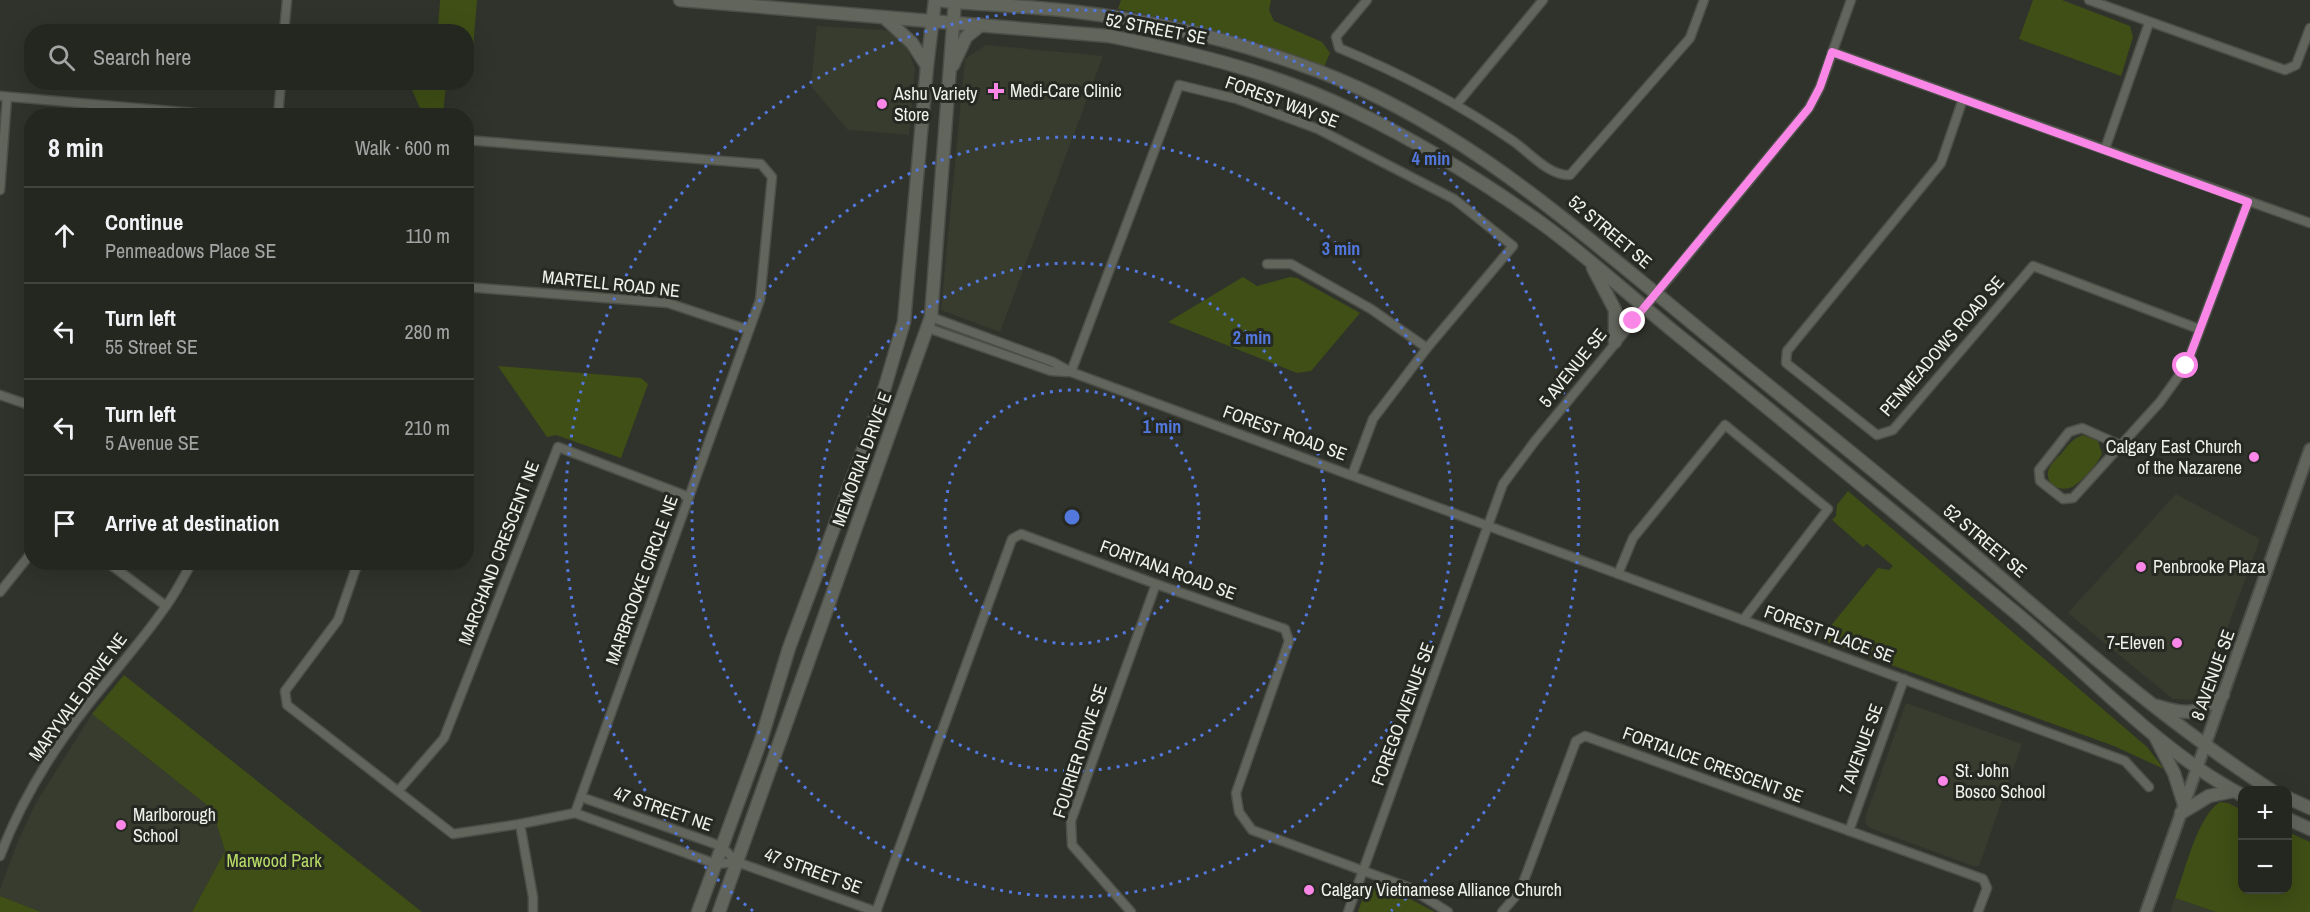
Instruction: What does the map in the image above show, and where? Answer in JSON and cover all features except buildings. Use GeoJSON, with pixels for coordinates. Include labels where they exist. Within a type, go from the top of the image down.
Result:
{"type":"FeatureCollection","features":[{"type":"Feature","properties":{"kind":"main road","name":"52 STREET SE"},"geometry":{"type":"LineString","coordinates":[[680,0],[1109,36],[1224,62],[1352,109],[1450,162],[1546,227],[2057,647],[2154,734],[2238,793]]}},
{"type":"Feature","properties":{"kind":"main road","name":"52 STREET SE"},"geometry":{"type":"LineString","coordinates":[[935,0],[1036,7],[1116,17],[1192,32],[1269,54],[1359,89],[1413,115],[1496,167],[1554,209],[1947,532],[2150,704],[2205,746],[2265,786]]}},
{"type":"Feature","properties":{"kind":"main road","name":"MEMORIAL DRIVE E"},"geometry":{"type":"LineString","coordinates":[[698,912],[761,740],[789,648],[879,407],[904,322],[935,0]]}},
{"type":"Feature","properties":{"kind":"main road"},"geometry":{"type":"LineString","coordinates":[[1019,0],[1036,7]]}},
{"type":"Feature","properties":{"kind":"main road","name":"MEMORIAL DRIVE E"},"geometry":{"type":"LineString","coordinates":[[719,912],[929,322],[955,1]]}},
{"type":"Feature","properties":{"kind":"main road"},"geometry":{"type":"LineString","coordinates":[[886,19],[912,43],[927,66]]}},
{"type":"Feature","properties":{"kind":"main road"},"geometry":{"type":"LineString","coordinates":[[950,71],[963,42],[981,25]]}},
{"type":"Feature","properties":{"kind":"main road"},"geometry":{"type":"LineString","coordinates":[[1589,262],[1615,310],[1615,342]]}},
{"type":"Feature","properties":{"kind":"main road"},"geometry":{"type":"LineString","coordinates":[[2150,704],[2180,713],[2194,713],[2205,708],[2223,694]]}},
{"type":"Feature","properties":{"kind":"main road"},"geometry":{"type":"LineString","coordinates":[[2154,734],[2175,773],[2182,808],[2209,796],[2238,793]]}},
{"type":"Feature","properties":{"kind":"main road"},"geometry":{"type":"LineString","coordinates":[[2292,800],[2310,808]]}},
{"type":"Feature","properties":{"kind":"main road"},"geometry":{"type":"LineString","coordinates":[[2292,821],[2310,829]]}},
{"type":"Feature","properties":{"kind":"street"},"geometry":{"type":"LineString","coordinates":[[285,24],[287,0]]}},
{"type":"Feature","properties":{"kind":"street"},"geometry":{"type":"LineString","coordinates":[[1367,0],[1336,37],[1339,48],[1395,71],[1456,105],[1512,141],[1560,176],[1570,175],[1690,38],[1704,0]]}},
{"type":"Feature","properties":{"kind":"street"},"geometry":{"type":"LineString","coordinates":[[1456,105],[1543,0]]}},
{"type":"Feature","properties":{"kind":"street","name":"5 AVENUE SE"},"geometry":{"type":"LineString","coordinates":[[1488,526],[1503,484],[1520,459],[1809,108],[1820,87],[1851,0]]}},
{"type":"Feature","properties":{"kind":"street"},"geometry":{"type":"LineString","coordinates":[[2089,0],[2285,70],[2296,65],[2310,28]]}},
{"type":"Feature","properties":{"kind":"street"},"geometry":{"type":"LineString","coordinates":[[2105,149],[2149,23]]}},
{"type":"Feature","properties":{"kind":"street"},"geometry":{"type":"LineString","coordinates":[[1832,52],[2310,224]]}},
{"type":"Feature","properties":{"kind":"street","name":"FOREST WAY SE"},"geometry":{"type":"LineString","coordinates":[[1071,372],[1179,85],[1237,99],[1318,129],[1454,200],[1513,246],[1427,348],[1373,419],[1352,475]]}},
{"type":"Feature","properties":{"kind":"street"},"geometry":{"type":"LineString","coordinates":[[279,108],[280,90]]}},
{"type":"Feature","properties":{"kind":"street"},"geometry":{"type":"LineString","coordinates":[[0,190],[4,97],[114,108]]}},
{"type":"Feature","properties":{"kind":"street","name":"PENMEADOWS ROAD SE"},"geometry":{"type":"LineString","coordinates":[[1963,99],[1941,163],[1787,351],[1786,363],[1877,435],[1893,430],[2033,266],[2199,329]]}},
{"type":"Feature","properties":{"kind":"street","name":"MARBROOKE CIRCLE NE"},"geometry":{"type":"LineString","coordinates":[[474,141],[761,165],[772,177],[760,300],[575,813]]}},
{"type":"Feature","properties":{"kind":"street"},"geometry":{"type":"LineString","coordinates":[[2120,445],[2082,428],[2069,432],[2039,470],[2040,481],[2063,499],[2073,498],[2172,388],[2186,366],[2248,202]]}},
{"type":"Feature","properties":{"kind":"street"},"geometry":{"type":"LineString","coordinates":[[1267,264],[1291,264],[1371,309],[1427,348]]}},
{"type":"Feature","properties":{"kind":"street","name":"MARTELL ROAD NE"},"geometry":{"type":"LineString","coordinates":[[474,288],[668,303],[749,330]]}},
{"type":"Feature","properties":{"kind":"street","name":"FOREST ROAD SE"},"geometry":{"type":"LineString","coordinates":[[929,322],[1051,371],[1071,372],[1488,526]]}},
{"type":"Feature","properties":{"kind":"street"},"geometry":{"type":"LineString","coordinates":[[0,395],[24,403]]}},
{"type":"Feature","properties":{"kind":"street"},"geometry":{"type":"LineString","coordinates":[[1618,574],[1634,538],[1725,425],[1828,509],[1743,620]]}},
{"type":"Feature","properties":{"kind":"street","name":"MARCHAND CRESCENT NE"},"geometry":{"type":"LineString","coordinates":[[399,790],[444,738],[558,447],[689,496]]}},
{"type":"Feature","properties":{"kind":"street","name":"8 AVENUE SE"},"geometry":{"type":"LineString","coordinates":[[2146,912],[2310,449]]}},
{"type":"Feature","properties":{"kind":"street","name":"FOREST PLACE SE"},"geometry":{"type":"LineString","coordinates":[[1488,526],[2125,761],[2150,787]]}},
{"type":"Feature","properties":{"kind":"street","name":"FOREGO AVENUE SE"},"geometry":{"type":"LineString","coordinates":[[1348,912],[1488,526]]}},
{"type":"Feature","properties":{"kind":"street","name":"FORITANA ROAD SE"},"geometry":{"type":"LineString","coordinates":[[877,912],[1012,539],[1021,534],[1156,585],[1285,629],[1289,641],[1236,793],[1239,812],[1252,830],[1410,888],[1448,912]]}},
{"type":"Feature","properties":{"kind":"street"},"geometry":{"type":"LineString","coordinates":[[0,592],[24,562]]}},
{"type":"Feature","properties":{"kind":"street"},"geometry":{"type":"LineString","coordinates":[[118,570],[166,606]]}},
{"type":"Feature","properties":{"kind":"street","name":"MARYVALE DRIVE NE"},"geometry":{"type":"LineString","coordinates":[[0,856],[9,832],[29,793],[49,762],[85,708],[166,606],[187,570]]}},
{"type":"Feature","properties":{"kind":"street"},"geometry":{"type":"LineString","coordinates":[[355,570],[338,620],[285,691],[287,705],[453,834],[575,813]]}},
{"type":"Feature","properties":{"kind":"street","name":"FOURIER DRIVE SE"},"geometry":{"type":"LineString","coordinates":[[1131,912],[1072,845],[1071,821],[1156,585]]}},
{"type":"Feature","properties":{"kind":"street","name":"7 AVENUE SE"},"geometry":{"type":"LineString","coordinates":[[1849,831],[1904,679]]}},
{"type":"Feature","properties":{"kind":"street","name":"FORTALICE CRESCENT SE"},"geometry":{"type":"LineString","coordinates":[[1502,912],[1520,891],[1576,741],[1585,736],[1983,879],[1987,888],[1978,912]]}},
{"type":"Feature","properties":{"kind":"street","name":"47 STREET NE"},"geometry":{"type":"LineString","coordinates":[[582,797],[721,846],[737,862]]}},
{"type":"Feature","properties":{"kind":"street","name":"47 STREET NE"},"geometry":{"type":"LineString","coordinates":[[575,813],[716,864],[737,862]]}},
{"type":"Feature","properties":{"kind":"street"},"geometry":{"type":"LineString","coordinates":[[520,824],[533,897],[533,912]]}},
{"type":"Feature","properties":{"kind":"street","name":"47 STREET SE"},"geometry":{"type":"LineString","coordinates":[[737,862],[877,912]]}},
{"type":"Feature","properties":{"kind":"shaded area"},"geometry":{"type":"Polygon","coordinates":[[[817,26],[884,30],[890,32],[907,47],[915,69],[909,135],[848,130],[811,86],[817,26]]]}},
{"type":"Feature","properties":{"kind":"shaded area"},"geometry":{"type":"Polygon","coordinates":[[[986,45],[1103,56],[1000,332],[941,310],[965,59],[986,45]]]}},
{"type":"Feature","properties":{"kind":"shaded area"},"geometry":{"type":"Polygon","coordinates":[[[2176,494],[2260,539],[2208,681],[2192,700],[2173,699],[2068,613],[2176,494]]]}},
{"type":"Feature","properties":{"kind":"shaded area","name":"St. John Bosco School"},"geometry":{"type":"Polygon","coordinates":[[[1906,703],[2022,744],[1979,866],[1973,866],[1870,828],[1866,824],[1865,818],[1906,703]]]}},
{"type":"Feature","properties":{"kind":"shaded area","name":"Marlborough School"},"geometry":{"type":"Polygon","coordinates":[[[92,714],[212,809],[225,851],[192,912],[41,912],[0,896],[0,889],[18,841],[36,803],[92,714]]]}},
{"type":"Feature","properties":{"kind":"shaded area"},"geometry":{"type":"Polygon","coordinates":[[[2175,898],[2216,912],[2170,912],[2175,898]]]}},
{"type":"Feature","properties":{"kind":"green space"},"geometry":{"type":"Polygon","coordinates":[[[440,0],[477,0],[474,37],[474,24],[438,24],[440,0]]]}},
{"type":"Feature","properties":{"kind":"green space"},"geometry":{"type":"Polygon","coordinates":[[[1121,0],[1271,0],[1269,10],[1274,21],[1322,42],[1330,53],[1324,67],[1222,34],[1118,9],[1121,0]]]}},
{"type":"Feature","properties":{"kind":"green space"},"geometry":{"type":"Polygon","coordinates":[[[2033,0],[2062,0],[2130,26],[2133,37],[2121,76],[2019,39],[2033,0]]]}},
{"type":"Feature","properties":{"kind":"green space"},"geometry":{"type":"Polygon","coordinates":[[[412,90],[445,90],[444,108],[420,108],[412,90]]]}},
{"type":"Feature","properties":{"kind":"green space"},"geometry":{"type":"Polygon","coordinates":[[[1243,277],[1257,286],[1290,277],[1297,278],[1360,313],[1311,371],[1297,373],[1168,322],[1243,277]]]}},
{"type":"Feature","properties":{"kind":"green space"},"geometry":{"type":"Polygon","coordinates":[[[498,366],[641,378],[648,384],[621,458],[556,435],[547,437],[498,366]]]}},
{"type":"Feature","properties":{"kind":"green space"},"geometry":{"type":"Polygon","coordinates":[[[2083,435],[2098,441],[2102,454],[2090,471],[2074,486],[2065,489],[2056,487],[2048,477],[2050,466],[2071,442],[2083,435]]]}},
{"type":"Feature","properties":{"kind":"green space"},"geometry":{"type":"Polygon","coordinates":[[[1848,491],[2147,747],[2164,769],[2114,746],[1820,639],[1878,568],[1889,570],[1893,566],[1867,544],[1863,547],[1832,520],[1836,516],[1837,505],[1848,491]]]}},
{"type":"Feature","properties":{"kind":"green space","name":"Marwood Park"},"geometry":{"type":"Polygon","coordinates":[[[124,675],[422,912],[192,912],[225,851],[212,809],[92,714],[124,675]]]}},
{"type":"Feature","properties":{"kind":"green space"},"geometry":{"type":"Polygon","coordinates":[[[2220,802],[2238,808],[2238,894],[2292,894],[2292,834],[2310,842],[2310,912],[2216,912],[2175,898],[2198,832],[2212,809],[2220,802]]]}},
{"type":"Feature","properties":{"kind":"green space"},"geometry":{"type":"Polygon","coordinates":[[[1381,884],[1435,912],[1358,912],[1368,890],[1381,884]]]}},
{"type":"Feature","properties":{"kind":"green space"},"geometry":{"type":"Polygon","coordinates":[[[0,896],[41,912],[0,912],[0,896]]]}},
{"type":"Feature","properties":{"kind":"place","name":"Medi-Care Clinic"},"geometry":{"type":"Point","coordinates":[996,91]}},
{"type":"Feature","properties":{"kind":"place","name":"Ashu Variety Store"},"geometry":{"type":"Point","coordinates":[882,104]}},
{"type":"Feature","properties":{"kind":"place","name":"Calgary East Church of the Nazarene"},"geometry":{"type":"Point","coordinates":[2254,457]}},
{"type":"Feature","properties":{"kind":"place","name":"Penbrooke Plaza"},"geometry":{"type":"Point","coordinates":[2141,567]}},
{"type":"Feature","properties":{"kind":"place","name":"7-Eleven"},"geometry":{"type":"Point","coordinates":[2177,643]}},
{"type":"Feature","properties":{"kind":"place","name":"St. John Bosco School"},"geometry":{"type":"Point","coordinates":[1943,781]}},
{"type":"Feature","properties":{"kind":"place","name":"Marlborough School"},"geometry":{"type":"Point","coordinates":[121,825]}},
{"type":"Feature","properties":{"kind":"place","name":"Calgary Vietnamese Alliance Church"},"geometry":{"type":"Point","coordinates":[1309,890]}},
{"type":"Feature","properties":{"kind":"route"},"geometry":{"type":"LineString","coordinates":[[1633,321],[1809,108],[1820,87],[1832,52],[2248,202],[2186,366]]}}]}
